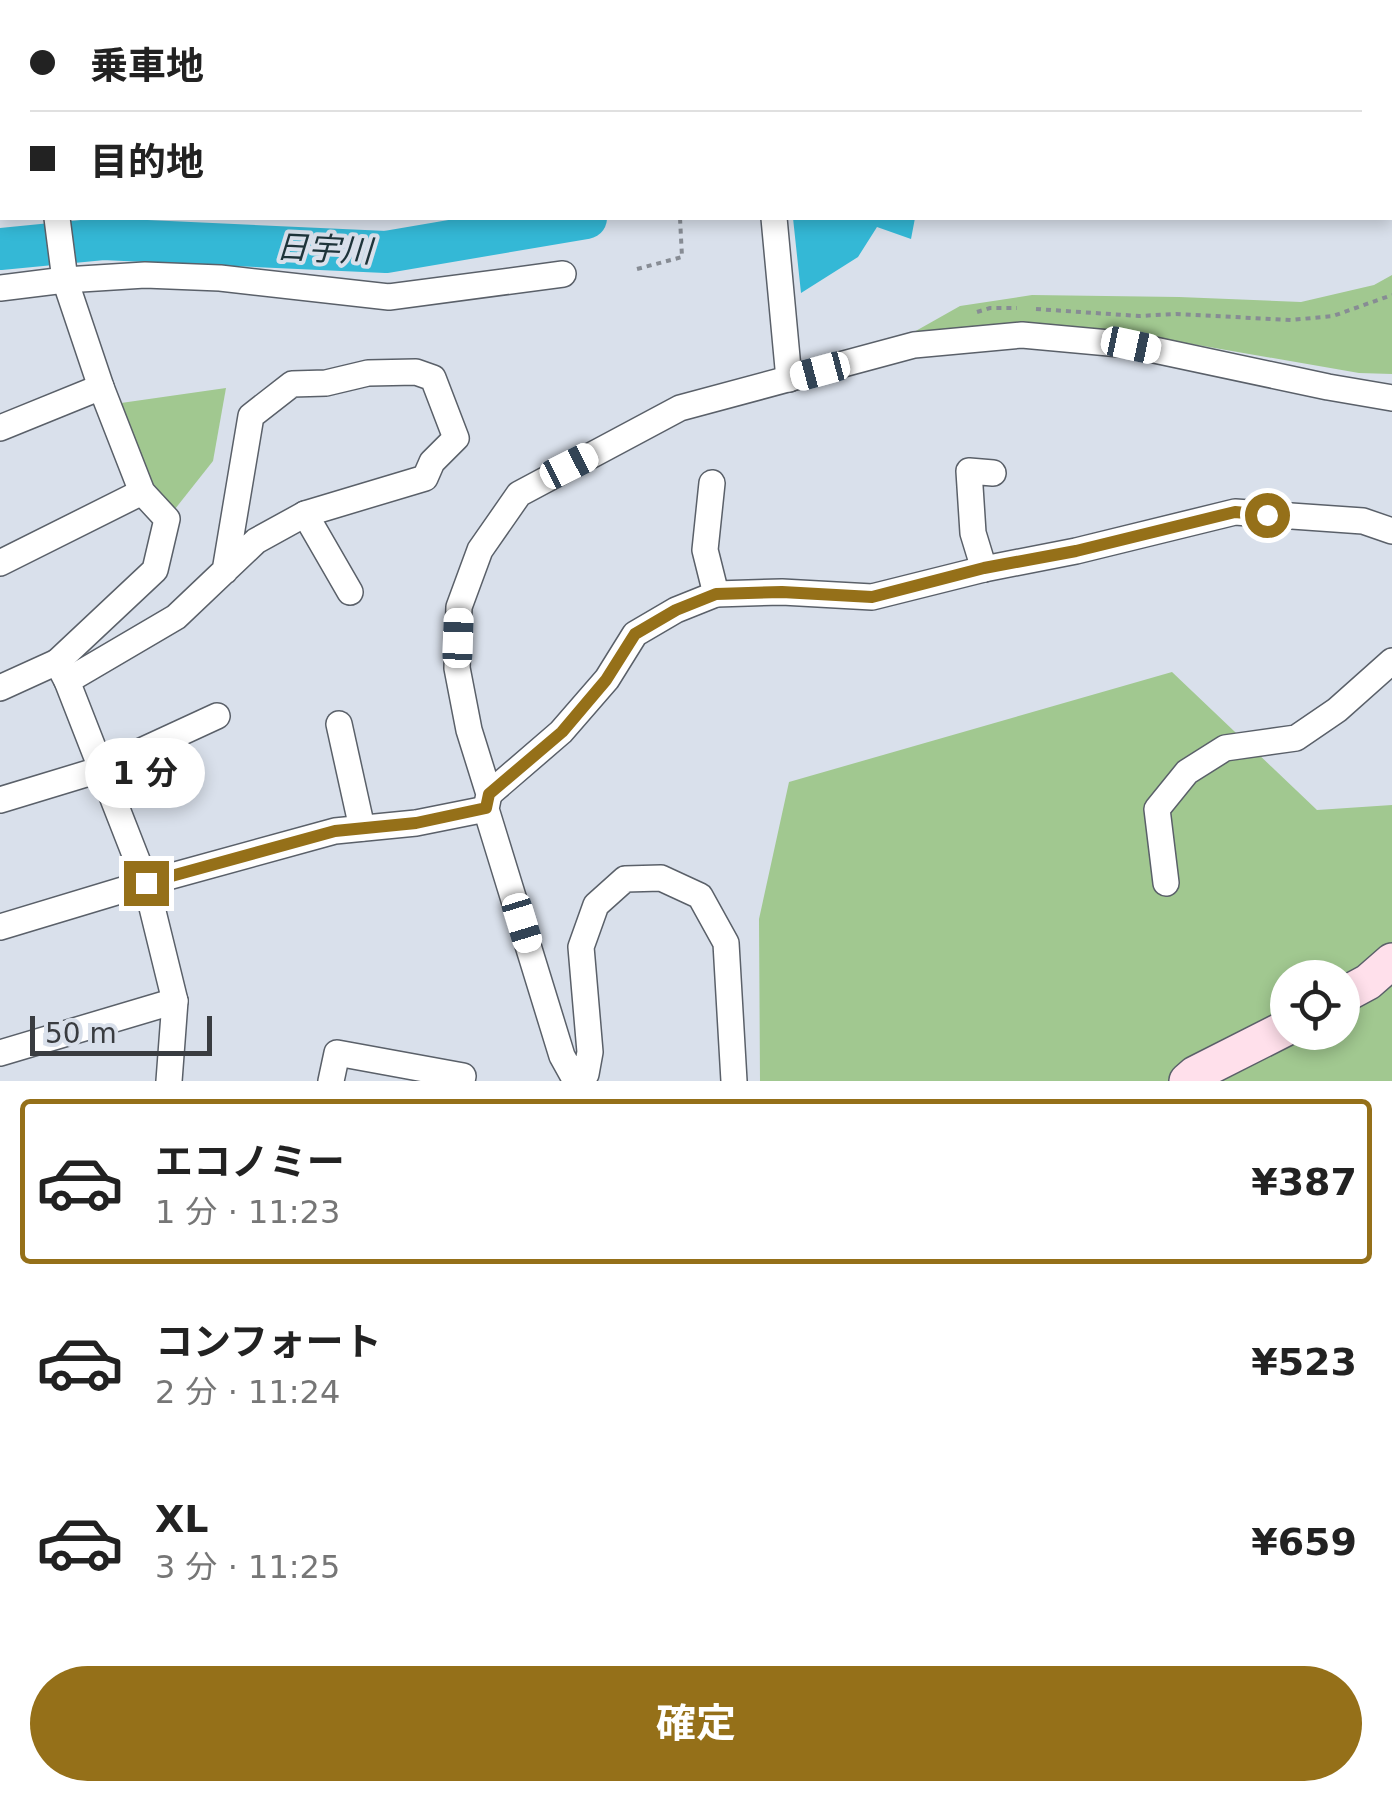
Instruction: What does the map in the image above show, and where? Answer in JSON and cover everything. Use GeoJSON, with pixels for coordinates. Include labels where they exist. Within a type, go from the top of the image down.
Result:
{"type":"FeatureCollection","features":[{"type":"Feature","properties":{"kind":"street"},"geometry":{"type":"LineString","coordinates":[[57,220],[66,280],[101,387],[142,492],[167,519],[155,570],[62,672]]}},
{"type":"Feature","properties":{"kind":"street"},"geometry":{"type":"LineString","coordinates":[[774,220],[788,370]]}},
{"type":"Feature","properties":{"kind":"street"},"geometry":{"type":"LineString","coordinates":[[0,288],[146,275],[220,278],[389,298],[563,274]]}},
{"type":"Feature","properties":{"kind":"street"},"geometry":{"type":"LineString","coordinates":[[734,1081],[726,943],[700,896],[662,878],[625,879],[596,905],[581,947],[590,1052],[586,1074],[572,1074],[562,1056],[487,801],[457,668],[459,607],[480,550],[519,494],[680,408],[788,370],[914,346],[1022,334],[1131,345],[1392,398]]}},
{"type":"Feature","properties":{"kind":"street"},"geometry":{"type":"LineString","coordinates":[[0,688],[62,672],[176,617],[225,572],[256,541],[305,514],[425,478],[432,462],[456,438],[433,378],[416,372],[368,372],[326,384],[292,384],[251,416],[225,572]]}},
{"type":"Feature","properties":{"kind":"street"},"geometry":{"type":"LineString","coordinates":[[0,428],[101,387]]}},
{"type":"Feature","properties":{"kind":"street"},"geometry":{"type":"LineString","coordinates":[[984,568],[972,533],[969,471],[993,473]]}},
{"type":"Feature","properties":{"kind":"street"},"geometry":{"type":"LineString","coordinates":[[712,484],[704,550],[716,594]]}},
{"type":"Feature","properties":{"kind":"street"},"geometry":{"type":"LineString","coordinates":[[0,562],[142,492]]}},
{"type":"Feature","properties":{"kind":"street"},"geometry":{"type":"LineString","coordinates":[[0,927],[335,831],[416,823],[487,801],[562,732],[606,680],[635,634],[676,610],[716,594],[782,592],[872,597],[1235,512],[1363,521],[1392,531]]}},
{"type":"Feature","properties":{"kind":"street"},"geometry":{"type":"LineString","coordinates":[[305,514],[350,592]]}},
{"type":"Feature","properties":{"kind":"street"},"geometry":{"type":"LineString","coordinates":[[1166,883],[1157,809],[1187,772],[1225,748],[1296,738],[1336,710],[1392,660]]}},
{"type":"Feature","properties":{"kind":"street"},"geometry":{"type":"LineString","coordinates":[[62,672],[146,883],[175,1001],[169,1081]]}},
{"type":"Feature","properties":{"kind":"street"},"geometry":{"type":"LineString","coordinates":[[0,800],[102,769],[217,716]]}},
{"type":"Feature","properties":{"kind":"street"},"geometry":{"type":"LineString","coordinates":[[339,724],[362,828]]}},
{"type":"Feature","properties":{"kind":"street"},"geometry":{"type":"LineString","coordinates":[[1360,986],[1392,961]]}},
{"type":"Feature","properties":{"kind":"street"},"geometry":{"type":"LineString","coordinates":[[0,1054],[175,1001]]}},
{"type":"Feature","properties":{"kind":"street"},"geometry":{"type":"LineString","coordinates":[[1188,1081],[1270,1036]]}},
{"type":"Feature","properties":{"kind":"street"},"geometry":{"type":"LineString","coordinates":[[331,1081],[337,1052],[463,1076],[462,1081]]}},
{"type":"Feature","properties":{"kind":"path"},"geometry":{"type":"LineString","coordinates":[[638,269],[682,257],[680,220]]}},
{"type":"Feature","properties":{"kind":"path"},"geometry":{"type":"LineString","coordinates":[[975,313],[990,308],[1292,320],[1333,316],[1392,295]]}},
{"type":"Feature","properties":{"kind":"green space"},"geometry":{"type":"Polygon","coordinates":[[[1392,275],[1392,374],[1359,373],[1163,339],[1033,327],[898,341],[960,306],[1032,295],[1301,302],[1374,285],[1392,275]]]}},
{"type":"Feature","properties":{"kind":"green space"},"geometry":{"type":"Polygon","coordinates":[[[226,388],[213,461],[175,509],[150,487],[121,403],[226,388]]]}},
{"type":"Feature","properties":{"kind":"green space"},"geometry":{"type":"Polygon","coordinates":[[[1172,672],[1317,810],[1392,805],[1392,1081],[760,1081],[759,919],[789,782],[1172,672]]]}},
{"type":"Feature","properties":{"kind":"water"},"geometry":{"type":"Polygon","coordinates":[[[793,220],[915,220],[911,239],[877,227],[858,257],[801,293],[793,220]]]}},
{"type":"Feature","properties":{"kind":"waterway","name":"日宇川"},"geometry":{"type":"LineString","coordinates":[[0,249],[103,239],[386,252],[574,220]]}},
{"type":"Feature","properties":{"kind":"route"},"geometry":{"type":"LineString","coordinates":[[146,883],[335,831],[416,823],[486,808],[489,794],[562,732],[606,680],[635,634],[676,610],[716,594],[782,592],[872,597],[1235,512],[1267,515]]}}]}
